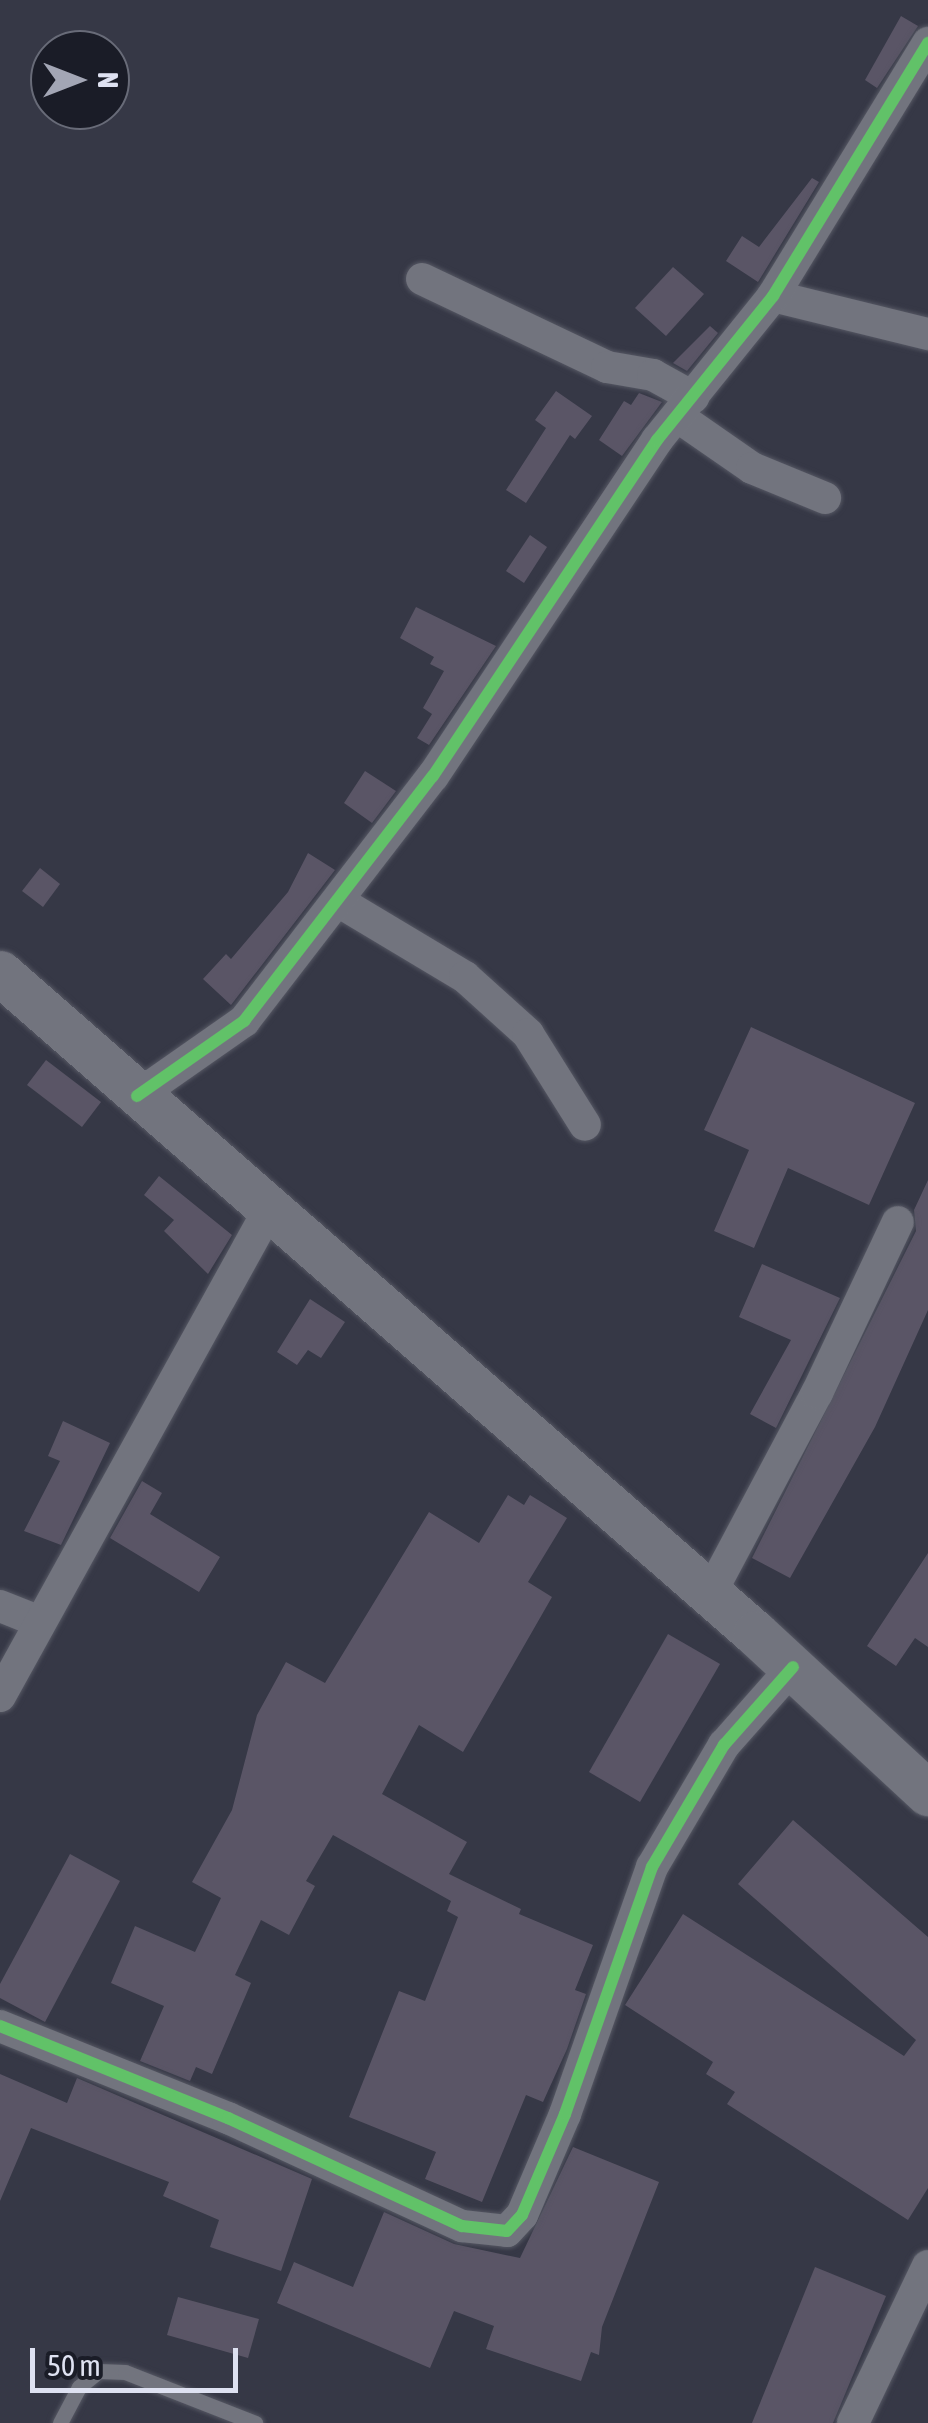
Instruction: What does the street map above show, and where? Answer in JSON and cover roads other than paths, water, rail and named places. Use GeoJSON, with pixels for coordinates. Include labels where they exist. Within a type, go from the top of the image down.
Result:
{"type":"FeatureCollection","features":[{"type":"Feature","properties":{"kind":"main road"},"geometry":{"type":"LineString","coordinates":[[0,973],[136,1096],[270,1208],[710,1594],[928,1793]]}},
{"type":"Feature","properties":{"kind":"street"},"geometry":{"type":"LineString","coordinates":[[136,1096],[244,1021],[433,776],[529,624],[685,406],[773,296],[928,43]]}},
{"type":"Feature","properties":{"kind":"street"},"geometry":{"type":"LineString","coordinates":[[422,280],[607,367],[664,378],[685,406],[752,468],[825,498]]}},
{"type":"Feature","properties":{"kind":"street"},"geometry":{"type":"LineString","coordinates":[[773,296],[928,334]]}},
{"type":"Feature","properties":{"kind":"street"},"geometry":{"type":"LineString","coordinates":[[338,901],[464,977],[528,1034],[585,1124]]}},
{"type":"Feature","properties":{"kind":"street"},"geometry":{"type":"LineString","coordinates":[[0,1696],[270,1208]]}},
{"type":"Feature","properties":{"kind":"street"},"geometry":{"type":"LineString","coordinates":[[710,1594],[818,1393],[898,1222]]}},
{"type":"Feature","properties":{"kind":"street"},"geometry":{"type":"LineString","coordinates":[[0,1606],[40,1622]]}},
{"type":"Feature","properties":{"kind":"street"},"geometry":{"type":"LineString","coordinates":[[0,2026],[228,2118],[462,2226],[506,2231],[522,2215],[565,2114],[652,1868],[724,1746],[792,1667]]}},
{"type":"Feature","properties":{"kind":"street"},"geometry":{"type":"LineString","coordinates":[[853,2423],[928,2266]]}},
{"type":"Feature","properties":{"kind":"lane"},"geometry":{"type":"LineString","coordinates":[[60,2423],[79,2388],[99,2371],[124,2372],[255,2423]]}}]}
